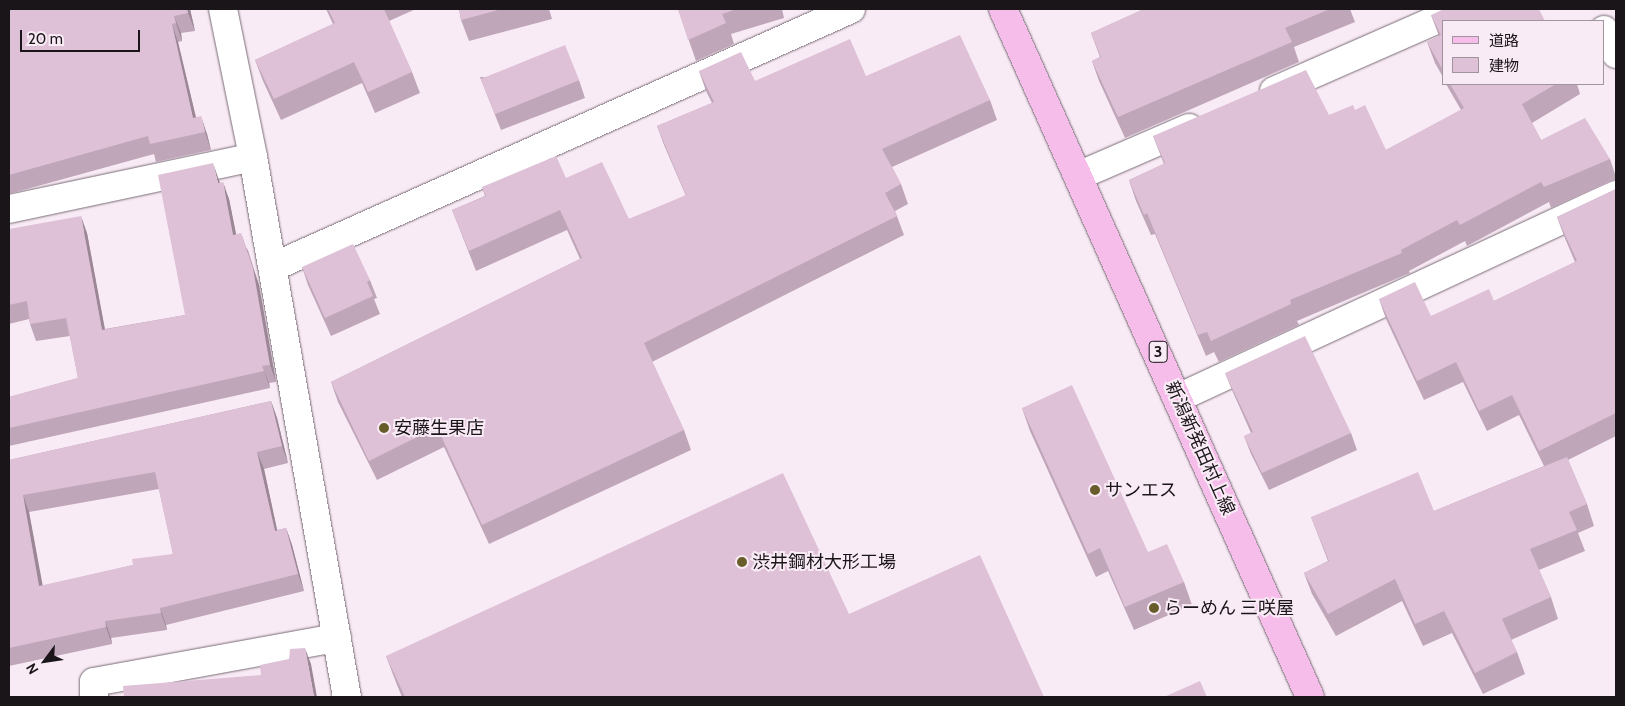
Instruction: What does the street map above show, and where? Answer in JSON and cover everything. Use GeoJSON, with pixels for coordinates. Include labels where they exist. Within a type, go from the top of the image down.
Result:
{"type":"FeatureCollection","features":[{"type":"Feature","properties":{"kind":"main road","name":"新潟新発田村上線"},"geometry":{"type":"LineString","coordinates":[[1003,9],[1310,697]]}},
{"type":"Feature","properties":{"kind":"street"},"geometry":{"type":"LineString","coordinates":[[223,9],[253,157],[348,697]]}},
{"type":"Feature","properties":{"kind":"street"},"geometry":{"type":"LineString","coordinates":[[273,268],[851,9]]}},
{"type":"Feature","properties":{"kind":"street"},"geometry":{"type":"LineString","coordinates":[[1251,100],[1461,9]]}},
{"type":"Feature","properties":{"kind":"street"},"geometry":{"type":"LineString","coordinates":[[1605,32],[1616,54]]}},
{"type":"Feature","properties":{"kind":"street"},"geometry":{"type":"LineString","coordinates":[[1078,176],[1215,116]]}},
{"type":"Feature","properties":{"kind":"street"},"geometry":{"type":"LineString","coordinates":[[9,209],[253,157]]}},
{"type":"Feature","properties":{"kind":"street"},"geometry":{"type":"LineString","coordinates":[[1178,398],[1616,195]]}},
{"type":"Feature","properties":{"kind":"street"},"geometry":{"type":"LineString","coordinates":[[267,404],[295,398]]}},
{"type":"Feature","properties":{"kind":"street"},"geometry":{"type":"LineString","coordinates":[[94,697],[94,682],[338,638]]}},
{"type":"Feature","properties":{"kind":"building"},"geometry":{"type":"Polygon","coordinates":[[[9,9],[187,9],[188,13],[174,16],[176,23],[172,24],[193,118],[201,116],[205,132],[150,144],[148,136],[9,175],[9,9]]]}},
{"type":"Feature","properties":{"kind":"building"},"geometry":{"type":"Polygon","coordinates":[[[328,9],[384,9],[412,72],[368,92],[354,62],[274,99],[255,60],[335,23],[328,9]]]}},
{"type":"Feature","properties":{"kind":"building"},"geometry":{"type":"Polygon","coordinates":[[[459,9],[502,9],[461,20],[459,9]]]}},
{"type":"Feature","properties":{"kind":"building"},"geometry":{"type":"Polygon","coordinates":[[[678,9],[737,9],[722,14],[726,23],[688,40],[678,9]]]}},
{"type":"Feature","properties":{"kind":"building"},"geometry":{"type":"Polygon","coordinates":[[[1144,9],[1330,9],[1285,28],[1292,42],[1118,117],[1092,61],[1101,57],[1091,33],[1144,9]]]}},
{"type":"Feature","properties":{"kind":"building"},"geometry":{"type":"Polygon","coordinates":[[[1444,9],[1539,9],[1544,20],[1442,20],[1442,68],[1427,42],[1441,35],[1431,15],[1444,9]]]}},
{"type":"Feature","properties":{"kind":"building"},"geometry":{"type":"Polygon","coordinates":[[[960,35],[990,100],[882,149],[901,184],[885,193],[897,216],[644,343],[684,430],[482,525],[437,427],[369,461],[331,382],[582,258],[560,210],[469,251],[452,210],[486,196],[482,187],[556,156],[566,178],[602,162],[629,219],[686,195],[657,126],[714,102],[699,71],[741,52],[755,81],[850,39],[866,76],[960,35]]]}},
{"type":"Feature","properties":{"kind":"building"},"geometry":{"type":"Polygon","coordinates":[[[565,45],[579,80],[495,114],[481,79],[565,45]]]}},
{"type":"Feature","properties":{"kind":"building"},"geometry":{"type":"Polygon","coordinates":[[[1306,70],[1329,115],[1353,105],[1355,110],[1365,105],[1386,150],[1464,108],[1451,85],[1554,85],[1522,104],[1541,140],[1585,118],[1610,159],[1544,187],[1541,182],[1460,225],[1457,220],[1401,250],[1402,253],[1290,300],[1291,304],[1211,341],[1207,332],[1198,335],[1147,213],[1144,215],[1129,180],[1165,163],[1153,136],[1306,70]]]}},
{"type":"Feature","properties":{"kind":"building"},"geometry":{"type":"Polygon","coordinates":[[[213,163],[218,183],[223,182],[233,235],[241,233],[253,268],[270,365],[262,366],[264,371],[9,428],[9,397],[78,378],[66,318],[30,324],[27,301],[9,305],[9,229],[81,216],[102,330],[185,315],[158,175],[213,163]]]}},
{"type":"Feature","properties":{"kind":"building"},"geometry":{"type":"Polygon","coordinates":[[[1616,189],[1616,413],[1539,451],[1512,395],[1479,411],[1456,362],[1417,381],[1379,299],[1415,282],[1431,316],[1489,289],[1494,301],[1577,261],[1557,217],[1616,189]]]}},
{"type":"Feature","properties":{"kind":"building"},"geometry":{"type":"Polygon","coordinates":[[[353,244],[370,280],[367,282],[373,296],[325,318],[302,267],[353,244]]]}},
{"type":"Feature","properties":{"kind":"building"},"geometry":{"type":"Polygon","coordinates":[[[1305,336],[1351,433],[1262,473],[1244,436],[1253,432],[1225,373],[1305,336]]]}},
{"type":"Feature","properties":{"kind":"building","name":"サンエス"},"geometry":{"type":"Polygon","coordinates":[[[1072,385],[1148,552],[1167,544],[1184,582],[1125,607],[1100,548],[1088,554],[1022,408],[1072,385]]]}},
{"type":"Feature","properties":{"kind":"building"},"geometry":{"type":"Polygon","coordinates":[[[271,401],[282,446],[257,452],[275,531],[286,528],[298,574],[160,608],[161,613],[105,621],[106,627],[9,648],[9,460],[271,401]],[[155,472],[23,495],[39,586],[133,565],[132,559],[173,554],[155,472]]]}},
{"type":"Feature","properties":{"kind":"building"},"geometry":{"type":"Polygon","coordinates":[[[1567,457],[1587,504],[1569,512],[1577,530],[1530,549],[1551,597],[1502,619],[1517,652],[1475,673],[1444,611],[1415,624],[1395,579],[1328,614],[1304,573],[1329,561],[1311,517],[1418,472],[1434,511],[1567,457]]]}},
{"type":"Feature","properties":{"kind":"building"},"geometry":{"type":"Polygon","coordinates":[[[783,473],[849,614],[980,555],[1044,697],[405,697],[386,656],[783,473]]]}},
{"type":"Feature","properties":{"kind":"building"},"geometry":{"type":"Polygon","coordinates":[[[305,648],[314,697],[124,697],[123,686],[261,675],[260,665],[289,659],[290,649],[305,648]]]}},
{"type":"Feature","properties":{"kind":"building"},"geometry":{"type":"Polygon","coordinates":[[[1200,681],[1207,697],[1164,697],[1200,681]]]}},
{"type":"Feature","properties":{"kind":"place","name":"安藤生果店"},"geometry":{"type":"Point","coordinates":[384,428]}},
{"type":"Feature","properties":{"kind":"place","name":"サンエス"},"geometry":{"type":"Point","coordinates":[1095,490]}},
{"type":"Feature","properties":{"kind":"place","name":"渋井鋼材大形工場"},"geometry":{"type":"Point","coordinates":[742,562]}},
{"type":"Feature","properties":{"kind":"place","name":"らーめん 三咲屋"},"geometry":{"type":"Point","coordinates":[1154,608]}}]}
